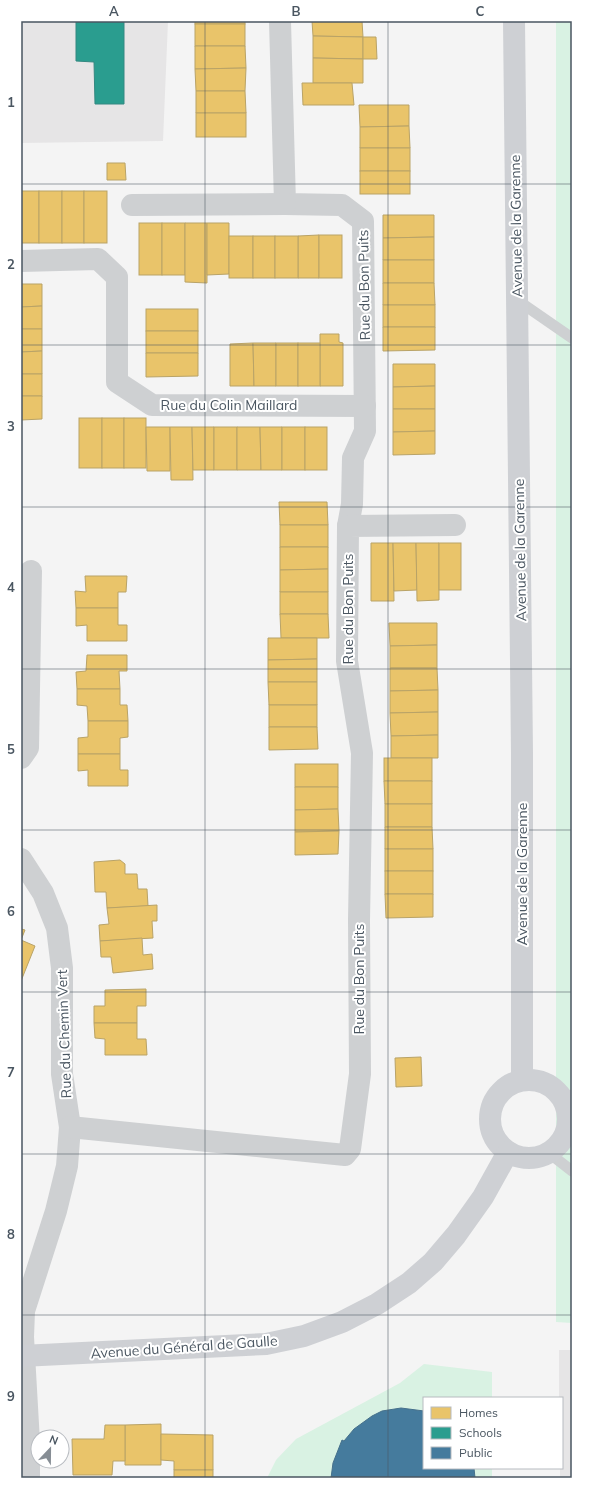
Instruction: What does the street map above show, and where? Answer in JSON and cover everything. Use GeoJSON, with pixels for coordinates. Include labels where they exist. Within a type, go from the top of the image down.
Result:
{"type":"FeatureCollection","features":[{"type":"Feature","properties":{"kind":"street"},"geometry":{"type":"LineString","coordinates":[[280,21],[285,204]]}},
{"type":"Feature","properties":{"kind":"street","name":"Avenue de la Garenne"},"geometry":{"type":"LineString","coordinates":[[514,21],[522,753],[522,1080]]}},
{"type":"Feature","properties":{"kind":"street","name":"Rue du Bon Puits"},"geometry":{"type":"LineString","coordinates":[[70,1127],[345,1155],[350,1149],[360,1074],[359,920],[362,753],[347,661],[348,526],[352,504],[353,458],[365,431],[363,221],[342,205],[132,205]]}},
{"type":"Feature","properties":{"kind":"street","name":"Rue du Colin Maillard"},"geometry":{"type":"LineString","coordinates":[[21,261],[98,259],[117,277],[117,382],[152,405],[365,406]]}},
{"type":"Feature","properties":{"kind":"street"},"geometry":{"type":"LineString","coordinates":[[348,526],[455,525]]}},
{"type":"Feature","properties":{"kind":"street"},"geometry":{"type":"LineString","coordinates":[[21,758],[28,748],[31,571]]}},
{"type":"Feature","properties":{"kind":"street","name":"Rue du Chemin Vert"},"geometry":{"type":"LineString","coordinates":[[21,859],[43,893],[57,928],[62,968],[62,1074],[70,1127],[67,1166],[56,1211],[24,1311],[23,1356],[29,1442],[29,1478]]}},
{"type":"Feature","properties":{"kind":"street"},"geometry":{"type":"LineString","coordinates":[[522,1080],[534,1080],[546,1083],[568,1097],[568,1124],[565,1135],[559,1145],[549,1153],[539,1157],[518,1157],[508,1152],[498,1143],[492,1132],[490,1118],[492,1105],[499,1094],[509,1085],[522,1080]]}},
{"type":"Feature","properties":{"kind":"street","name":"Avenue du Général de Gaulle"},"geometry":{"type":"LineString","coordinates":[[23,1356],[266,1344],[304,1336],[342,1322],[377,1304],[409,1283],[433,1262],[456,1235],[483,1197],[508,1152]]}},
{"type":"Feature","properties":{"kind":"lane"},"geometry":{"type":"LineString","coordinates":[[517,300],[572,338]]}},
{"type":"Feature","properties":{"kind":"lane"},"geometry":{"type":"LineString","coordinates":[[549,1153],[572,1170]]}},
{"type":"Feature","properties":{"kind":"shaded area"},"geometry":{"type":"Polygon","coordinates":[[[21,21],[168,21],[163,141],[21,143],[21,21]]]}},
{"type":"Feature","properties":{"kind":"shaded area"},"geometry":{"type":"Polygon","coordinates":[[[559,1350],[572,1350],[572,1478],[560,1478],[560,1469],[563,1469],[563,1397],[559,1397],[559,1350]]]}},
{"type":"Feature","properties":{"kind":"green space"},"geometry":{"type":"Polygon","coordinates":[[[556,21],[572,21],[572,1323],[556,1322],[556,21]]]}},
{"type":"Feature","properties":{"kind":"green space"},"geometry":{"type":"Polygon","coordinates":[[[424,1364],[492,1372],[492,1397],[423,1397],[423,1469],[492,1469],[492,1478],[267,1478],[276,1460],[296,1439],[400,1383],[424,1364]]]}},
{"type":"Feature","properties":{"kind":"building: Homes"},"geometry":{"type":"Polygon","coordinates":[[[195,21],[245,21],[245,24],[195,24],[195,21]]]}},
{"type":"Feature","properties":{"kind":"building: Homes"},"geometry":{"type":"Polygon","coordinates":[[[312,21],[362,21],[363,37],[313,36],[312,21]]]}},
{"type":"Feature","properties":{"kind":"building: Homes"},"geometry":{"type":"Polygon","coordinates":[[[195,24],[245,24],[245,46],[195,46],[195,24]]]}},
{"type":"Feature","properties":{"kind":"building: Homes"},"geometry":{"type":"Polygon","coordinates":[[[313,36],[363,37],[363,59],[313,58],[313,36]]]}},
{"type":"Feature","properties":{"kind":"building: Homes"},"geometry":{"type":"Polygon","coordinates":[[[363,37],[376,37],[377,59],[363,59],[363,37]]]}},
{"type":"Feature","properties":{"kind":"building: Homes"},"geometry":{"type":"Polygon","coordinates":[[[195,46],[245,46],[246,68],[195,69],[195,46]]]}},
{"type":"Feature","properties":{"kind":"building: Homes"},"geometry":{"type":"Polygon","coordinates":[[[313,58],[363,59],[363,83],[313,83],[313,58]]]}},
{"type":"Feature","properties":{"kind":"building: Homes"},"geometry":{"type":"Polygon","coordinates":[[[246,68],[245,91],[196,91],[195,69],[246,68]]]}},
{"type":"Feature","properties":{"kind":"building: Homes"},"geometry":{"type":"Polygon","coordinates":[[[302,83],[352,83],[354,105],[303,105],[302,83]]]}},
{"type":"Feature","properties":{"kind":"building: Homes"},"geometry":{"type":"Polygon","coordinates":[[[196,91],[245,91],[246,113],[196,113],[196,91]]]}},
{"type":"Feature","properties":{"kind":"building: Homes"},"geometry":{"type":"Polygon","coordinates":[[[359,105],[409,105],[409,126],[360,127],[359,105]]]}},
{"type":"Feature","properties":{"kind":"building: Homes"},"geometry":{"type":"Polygon","coordinates":[[[196,113],[246,113],[246,137],[196,137],[196,113]]]}},
{"type":"Feature","properties":{"kind":"building: Homes"},"geometry":{"type":"Polygon","coordinates":[[[409,126],[410,148],[360,148],[360,127],[409,126]]]}},
{"type":"Feature","properties":{"kind":"building: Homes"},"geometry":{"type":"Polygon","coordinates":[[[360,148],[410,148],[410,171],[360,171],[360,148]]]}},
{"type":"Feature","properties":{"kind":"building: Homes"},"geometry":{"type":"Polygon","coordinates":[[[107,163],[125,163],[126,180],[107,180],[107,163]]]}},
{"type":"Feature","properties":{"kind":"building: Homes"},"geometry":{"type":"Polygon","coordinates":[[[360,171],[410,171],[410,194],[360,194],[360,171]]]}},
{"type":"Feature","properties":{"kind":"building: Homes"},"geometry":{"type":"Polygon","coordinates":[[[21,191],[39,191],[39,243],[21,243],[21,191]]]}},
{"type":"Feature","properties":{"kind":"building: Homes"},"geometry":{"type":"Polygon","coordinates":[[[39,191],[62,191],[62,243],[39,243],[39,191]]]}},
{"type":"Feature","properties":{"kind":"building: Homes"},"geometry":{"type":"Polygon","coordinates":[[[62,191],[84,191],[84,243],[62,243],[62,191]]]}},
{"type":"Feature","properties":{"kind":"building: Homes"},"geometry":{"type":"Polygon","coordinates":[[[84,191],[107,191],[107,243],[84,243],[84,191]]]}},
{"type":"Feature","properties":{"kind":"building: Homes"},"geometry":{"type":"Polygon","coordinates":[[[383,215],[434,215],[434,237],[383,238],[383,215]]]}},
{"type":"Feature","properties":{"kind":"building: Homes"},"geometry":{"type":"Polygon","coordinates":[[[139,223],[162,223],[162,275],[139,275],[139,223]]]}},
{"type":"Feature","properties":{"kind":"building: Homes"},"geometry":{"type":"Polygon","coordinates":[[[162,223],[185,223],[185,275],[162,275],[162,223]]]}},
{"type":"Feature","properties":{"kind":"building: Homes"},"geometry":{"type":"Polygon","coordinates":[[[185,223],[207,223],[207,283],[185,282],[185,223]]]}},
{"type":"Feature","properties":{"kind":"building: Homes"},"geometry":{"type":"Polygon","coordinates":[[[207,223],[229,223],[229,274],[207,275],[207,223]]]}},
{"type":"Feature","properties":{"kind":"building: Homes"},"geometry":{"type":"Polygon","coordinates":[[[319,235],[319,278],[298,278],[298,236],[319,235]]]}},
{"type":"Feature","properties":{"kind":"building: Homes"},"geometry":{"type":"Polygon","coordinates":[[[319,235],[342,235],[342,278],[319,278],[319,235]]]}},
{"type":"Feature","properties":{"kind":"building: Homes"},"geometry":{"type":"Polygon","coordinates":[[[229,236],[253,236],[253,278],[229,278],[229,236]]]}},
{"type":"Feature","properties":{"kind":"building: Homes"},"geometry":{"type":"Polygon","coordinates":[[[253,236],[275,236],[275,278],[253,278],[253,236]]]}},
{"type":"Feature","properties":{"kind":"building: Homes"},"geometry":{"type":"Polygon","coordinates":[[[275,236],[298,236],[298,278],[275,278],[275,236]]]}},
{"type":"Feature","properties":{"kind":"building: Homes"},"geometry":{"type":"Polygon","coordinates":[[[434,237],[434,260],[383,260],[383,238],[434,237]]]}},
{"type":"Feature","properties":{"kind":"building: Homes"},"geometry":{"type":"Polygon","coordinates":[[[383,260],[434,260],[434,283],[383,283],[383,260]]]}},
{"type":"Feature","properties":{"kind":"building: Homes"},"geometry":{"type":"Polygon","coordinates":[[[383,283],[434,283],[435,305],[383,305],[383,283]]]}},
{"type":"Feature","properties":{"kind":"building: Homes"},"geometry":{"type":"Polygon","coordinates":[[[21,284],[42,284],[42,306],[21,307],[21,284]]]}},
{"type":"Feature","properties":{"kind":"building: Homes"},"geometry":{"type":"Polygon","coordinates":[[[383,305],[435,305],[435,327],[383,327],[383,305]]]}},
{"type":"Feature","properties":{"kind":"building: Homes"},"geometry":{"type":"Polygon","coordinates":[[[42,306],[42,329],[21,329],[21,307],[42,306]]]}},
{"type":"Feature","properties":{"kind":"building: Homes"},"geometry":{"type":"Polygon","coordinates":[[[146,309],[198,309],[198,331],[146,331],[146,309]]]}},
{"type":"Feature","properties":{"kind":"building: Homes"},"geometry":{"type":"Polygon","coordinates":[[[383,327],[435,327],[435,350],[383,351],[383,327]]]}},
{"type":"Feature","properties":{"kind":"building: Homes"},"geometry":{"type":"Polygon","coordinates":[[[21,329],[42,329],[42,351],[21,352],[21,329]]]}},
{"type":"Feature","properties":{"kind":"building: Homes"},"geometry":{"type":"Polygon","coordinates":[[[146,331],[198,331],[198,353],[146,353],[146,331]]]}},
{"type":"Feature","properties":{"kind":"building: Homes"},"geometry":{"type":"Polygon","coordinates":[[[320,334],[339,334],[339,342],[343,343],[343,386],[320,386],[320,334]]]}},
{"type":"Feature","properties":{"kind":"building: Homes"},"geometry":{"type":"Polygon","coordinates":[[[253,343],[254,386],[230,386],[230,344],[253,343]]]}},
{"type":"Feature","properties":{"kind":"building: Homes"},"geometry":{"type":"Polygon","coordinates":[[[253,343],[276,343],[276,386],[254,386],[253,343]]]}},
{"type":"Feature","properties":{"kind":"building: Homes"},"geometry":{"type":"Polygon","coordinates":[[[276,343],[298,343],[298,386],[276,386],[276,343]]]}},
{"type":"Feature","properties":{"kind":"building: Homes"},"geometry":{"type":"Polygon","coordinates":[[[298,343],[320,343],[320,386],[298,386],[298,343]]]}},
{"type":"Feature","properties":{"kind":"building: Homes"},"geometry":{"type":"Polygon","coordinates":[[[42,351],[42,374],[21,374],[21,352],[42,351]]]}},
{"type":"Feature","properties":{"kind":"building: Homes"},"geometry":{"type":"Polygon","coordinates":[[[146,353],[198,353],[198,376],[146,377],[146,353]]]}},
{"type":"Feature","properties":{"kind":"building: Homes"},"geometry":{"type":"Polygon","coordinates":[[[393,364],[435,364],[435,386],[393,387],[393,364]]]}},
{"type":"Feature","properties":{"kind":"building: Homes"},"geometry":{"type":"Polygon","coordinates":[[[21,374],[42,374],[42,396],[21,396],[21,374]]]}},
{"type":"Feature","properties":{"kind":"building: Homes"},"geometry":{"type":"Polygon","coordinates":[[[435,386],[435,409],[393,409],[393,387],[435,386]]]}},
{"type":"Feature","properties":{"kind":"building: Homes"},"geometry":{"type":"Polygon","coordinates":[[[21,396],[42,396],[42,419],[21,420],[21,396]]]}},
{"type":"Feature","properties":{"kind":"building: Homes"},"geometry":{"type":"Polygon","coordinates":[[[393,409],[435,409],[435,431],[393,432],[393,409]]]}},
{"type":"Feature","properties":{"kind":"building: Homes"},"geometry":{"type":"Polygon","coordinates":[[[79,418],[102,418],[102,468],[79,468],[79,418]]]}},
{"type":"Feature","properties":{"kind":"building: Homes"},"geometry":{"type":"Polygon","coordinates":[[[102,418],[124,418],[124,468],[102,468],[102,418]]]}},
{"type":"Feature","properties":{"kind":"building: Homes"},"geometry":{"type":"Polygon","coordinates":[[[124,418],[146,418],[146,468],[124,468],[124,418]]]}},
{"type":"Feature","properties":{"kind":"building: Homes"},"geometry":{"type":"Polygon","coordinates":[[[146,427],[170,427],[170,471],[147,471],[146,427]]]}},
{"type":"Feature","properties":{"kind":"building: Homes"},"geometry":{"type":"Polygon","coordinates":[[[170,427],[192,427],[193,480],[171,480],[170,427]]]}},
{"type":"Feature","properties":{"kind":"building: Homes"},"geometry":{"type":"Polygon","coordinates":[[[192,427],[214,427],[214,470],[193,470],[192,427]]]}},
{"type":"Feature","properties":{"kind":"building: Homes"},"geometry":{"type":"Polygon","coordinates":[[[214,427],[237,427],[237,470],[214,470],[214,427]]]}},
{"type":"Feature","properties":{"kind":"building: Homes"},"geometry":{"type":"Polygon","coordinates":[[[237,427],[260,427],[261,470],[237,470],[237,427]]]}},
{"type":"Feature","properties":{"kind":"building: Homes"},"geometry":{"type":"Polygon","coordinates":[[[260,427],[282,427],[282,470],[261,470],[260,427]]]}},
{"type":"Feature","properties":{"kind":"building: Homes"},"geometry":{"type":"Polygon","coordinates":[[[282,427],[305,427],[305,470],[282,470],[282,427]]]}},
{"type":"Feature","properties":{"kind":"building: Homes"},"geometry":{"type":"Polygon","coordinates":[[[305,427],[327,427],[327,470],[305,470],[305,427]]]}},
{"type":"Feature","properties":{"kind":"building: Homes"},"geometry":{"type":"Polygon","coordinates":[[[435,431],[435,454],[393,455],[393,432],[435,431]]]}},
{"type":"Feature","properties":{"kind":"building: Homes"},"geometry":{"type":"Polygon","coordinates":[[[279,502],[327,502],[328,525],[280,525],[279,502]]]}},
{"type":"Feature","properties":{"kind":"building: Homes"},"geometry":{"type":"Polygon","coordinates":[[[280,525],[328,525],[328,547],[280,547],[280,525]]]}},
{"type":"Feature","properties":{"kind":"building: Homes"},"geometry":{"type":"Polygon","coordinates":[[[371,543],[393,543],[394,601],[371,601],[371,543]]]}},
{"type":"Feature","properties":{"kind":"building: Homes"},"geometry":{"type":"Polygon","coordinates":[[[393,543],[416,543],[417,590],[394,591],[393,543]]]}},
{"type":"Feature","properties":{"kind":"building: Homes"},"geometry":{"type":"Polygon","coordinates":[[[416,543],[439,543],[439,600],[417,601],[416,543]]]}},
{"type":"Feature","properties":{"kind":"building: Homes"},"geometry":{"type":"Polygon","coordinates":[[[439,543],[461,543],[461,590],[439,590],[439,543]]]}},
{"type":"Feature","properties":{"kind":"building: Homes"},"geometry":{"type":"Polygon","coordinates":[[[280,547],[328,547],[328,569],[280,570],[280,547]]]}},
{"type":"Feature","properties":{"kind":"building: Homes"},"geometry":{"type":"Polygon","coordinates":[[[328,569],[328,592],[280,592],[280,570],[328,569]]]}},
{"type":"Feature","properties":{"kind":"building: Homes"},"geometry":{"type":"Polygon","coordinates":[[[85,576],[127,576],[126,592],[118,592],[118,608],[76,608],[75,591],[86,592],[85,576]]]}},
{"type":"Feature","properties":{"kind":"building: Homes"},"geometry":{"type":"Polygon","coordinates":[[[280,592],[328,592],[328,614],[280,614],[280,592]]]}},
{"type":"Feature","properties":{"kind":"building: Homes"},"geometry":{"type":"Polygon","coordinates":[[[76,608],[118,608],[118,625],[127,625],[127,641],[87,641],[87,625],[76,626],[76,608]]]}},
{"type":"Feature","properties":{"kind":"building: Homes"},"geometry":{"type":"Polygon","coordinates":[[[280,614],[328,614],[329,638],[281,638],[280,614]]]}},
{"type":"Feature","properties":{"kind":"building: Homes"},"geometry":{"type":"Polygon","coordinates":[[[389,623],[437,623],[437,645],[390,646],[389,623]]]}},
{"type":"Feature","properties":{"kind":"building: Homes"},"geometry":{"type":"Polygon","coordinates":[[[268,638],[317,638],[317,659],[268,660],[268,638]]]}},
{"type":"Feature","properties":{"kind":"building: Homes"},"geometry":{"type":"Polygon","coordinates":[[[437,645],[437,668],[390,668],[390,646],[437,645]]]}},
{"type":"Feature","properties":{"kind":"building: Homes"},"geometry":{"type":"Polygon","coordinates":[[[87,655],[127,655],[127,671],[119,671],[120,689],[77,689],[76,672],[86,671],[87,655]]]}},
{"type":"Feature","properties":{"kind":"building: Homes"},"geometry":{"type":"Polygon","coordinates":[[[317,659],[317,682],[268,682],[268,660],[317,659]]]}},
{"type":"Feature","properties":{"kind":"building: Homes"},"geometry":{"type":"Polygon","coordinates":[[[390,668],[437,668],[438,690],[390,691],[390,668]]]}},
{"type":"Feature","properties":{"kind":"building: Homes"},"geometry":{"type":"Polygon","coordinates":[[[268,682],[317,682],[317,705],[269,705],[268,682]]]}},
{"type":"Feature","properties":{"kind":"building: Homes"},"geometry":{"type":"Polygon","coordinates":[[[77,689],[120,689],[120,705],[127,705],[128,721],[88,721],[87,706],[77,705],[77,689]]]}},
{"type":"Feature","properties":{"kind":"building: Homes"},"geometry":{"type":"Polygon","coordinates":[[[438,690],[438,712],[390,713],[390,691],[438,690]]]}},
{"type":"Feature","properties":{"kind":"building: Homes"},"geometry":{"type":"Polygon","coordinates":[[[269,705],[317,705],[317,727],[269,727],[269,705]]]}},
{"type":"Feature","properties":{"kind":"building: Homes"},"geometry":{"type":"Polygon","coordinates":[[[438,712],[438,735],[391,736],[390,713],[438,712]]]}},
{"type":"Feature","properties":{"kind":"building: Homes"},"geometry":{"type":"Polygon","coordinates":[[[88,721],[128,721],[128,737],[120,738],[120,754],[78,754],[78,738],[88,737],[88,721]]]}},
{"type":"Feature","properties":{"kind":"building: Homes"},"geometry":{"type":"Polygon","coordinates":[[[269,727],[317,727],[318,749],[269,750],[269,727]]]}},
{"type":"Feature","properties":{"kind":"building: Homes"},"geometry":{"type":"Polygon","coordinates":[[[438,735],[438,758],[391,758],[391,736],[438,735]]]}},
{"type":"Feature","properties":{"kind":"building: Homes"},"geometry":{"type":"Polygon","coordinates":[[[78,754],[120,754],[120,770],[128,770],[128,786],[88,786],[88,770],[78,771],[78,754]]]}},
{"type":"Feature","properties":{"kind":"building: Homes"},"geometry":{"type":"Polygon","coordinates":[[[384,758],[432,758],[432,781],[384,781],[384,758]]]}},
{"type":"Feature","properties":{"kind":"building: Homes"},"geometry":{"type":"Polygon","coordinates":[[[295,764],[338,764],[338,787],[295,787],[295,764]]]}},
{"type":"Feature","properties":{"kind":"building: Homes"},"geometry":{"type":"Polygon","coordinates":[[[384,781],[432,781],[432,804],[385,804],[384,781]]]}},
{"type":"Feature","properties":{"kind":"building: Homes"},"geometry":{"type":"Polygon","coordinates":[[[295,787],[338,787],[338,809],[295,810],[295,787]]]}},
{"type":"Feature","properties":{"kind":"building: Homes"},"geometry":{"type":"Polygon","coordinates":[[[385,804],[432,804],[432,827],[385,827],[385,804]]]}},
{"type":"Feature","properties":{"kind":"building: Homes"},"geometry":{"type":"Polygon","coordinates":[[[338,809],[339,831],[295,832],[295,810],[338,809]]]}},
{"type":"Feature","properties":{"kind":"building: Homes"},"geometry":{"type":"Polygon","coordinates":[[[385,827],[432,827],[433,849],[385,849],[385,827]]]}},
{"type":"Feature","properties":{"kind":"building: Homes"},"geometry":{"type":"Polygon","coordinates":[[[339,831],[338,854],[295,855],[295,832],[339,831]]]}},
{"type":"Feature","properties":{"kind":"building: Homes"},"geometry":{"type":"Polygon","coordinates":[[[385,849],[433,849],[433,871],[385,871],[385,849]]]}},
{"type":"Feature","properties":{"kind":"building: Homes"},"geometry":{"type":"Polygon","coordinates":[[[120,860],[125,864],[125,874],[137,874],[138,889],[147,889],[148,906],[107,908],[106,892],[95,892],[94,862],[120,860]]]}},
{"type":"Feature","properties":{"kind":"building: Homes"},"geometry":{"type":"Polygon","coordinates":[[[385,871],[433,871],[433,894],[385,894],[385,871]]]}},
{"type":"Feature","properties":{"kind":"building: Homes"},"geometry":{"type":"Polygon","coordinates":[[[385,894],[433,894],[433,917],[386,918],[385,894]]]}},
{"type":"Feature","properties":{"kind":"building: Homes"},"geometry":{"type":"Polygon","coordinates":[[[157,905],[157,921],[152,921],[153,938],[100,941],[99,925],[109,924],[107,908],[157,905]]]}},
{"type":"Feature","properties":{"kind":"building: Homes"},"geometry":{"type":"Polygon","coordinates":[[[21,929],[25,930],[21,940],[21,929]]]}},
{"type":"Feature","properties":{"kind":"building: Homes"},"geometry":{"type":"Polygon","coordinates":[[[142,938],[143,955],[152,954],[153,969],[113,973],[111,957],[101,957],[100,941],[142,938]]]}},
{"type":"Feature","properties":{"kind":"building: Homes"},"geometry":{"type":"Polygon","coordinates":[[[21,940],[35,946],[21,981],[21,940]]]}},
{"type":"Feature","properties":{"kind":"building: Homes"},"geometry":{"type":"Polygon","coordinates":[[[146,989],[146,1006],[137,1006],[137,1023],[94,1023],[94,1006],[105,1006],[105,990],[146,989]]]}},
{"type":"Feature","properties":{"kind":"building: Homes"},"geometry":{"type":"Polygon","coordinates":[[[94,1023],[137,1023],[137,1039],[146,1039],[147,1055],[105,1055],[105,1039],[95,1038],[94,1023]]]}},
{"type":"Feature","properties":{"kind":"building: Homes"},"geometry":{"type":"Polygon","coordinates":[[[421,1057],[422,1086],[396,1087],[395,1058],[421,1057]]]}},
{"type":"Feature","properties":{"kind":"building: Homes"},"geometry":{"type":"Polygon","coordinates":[[[161,1424],[161,1465],[125,1465],[125,1425],[161,1424]]]}},
{"type":"Feature","properties":{"kind":"building: Homes"},"geometry":{"type":"Polygon","coordinates":[[[105,1425],[125,1425],[125,1461],[113,1461],[112,1475],[73,1475],[72,1439],[104,1439],[105,1425]]]}},
{"type":"Feature","properties":{"kind":"building: Homes"},"geometry":{"type":"Polygon","coordinates":[[[161,1434],[213,1435],[213,1470],[174,1470],[174,1461],[161,1460],[161,1434]]]}},
{"type":"Feature","properties":{"kind":"building: Homes"},"geometry":{"type":"Polygon","coordinates":[[[174,1470],[213,1470],[213,1478],[174,1478],[174,1470]]]}},
{"type":"Feature","properties":{"kind":"building: Schools"},"geometry":{"type":"Polygon","coordinates":[[[76,21],[124,21],[124,104],[95,104],[94,62],[76,61],[76,21]]]}},
{"type":"Feature","properties":{"kind":"building: Public"},"geometry":{"type":"Polygon","coordinates":[[[401,1408],[423,1411],[423,1469],[474,1469],[475,1478],[331,1478],[333,1463],[342,1440],[344,1441],[354,1429],[372,1416],[382,1411],[401,1408]]]}}]}
